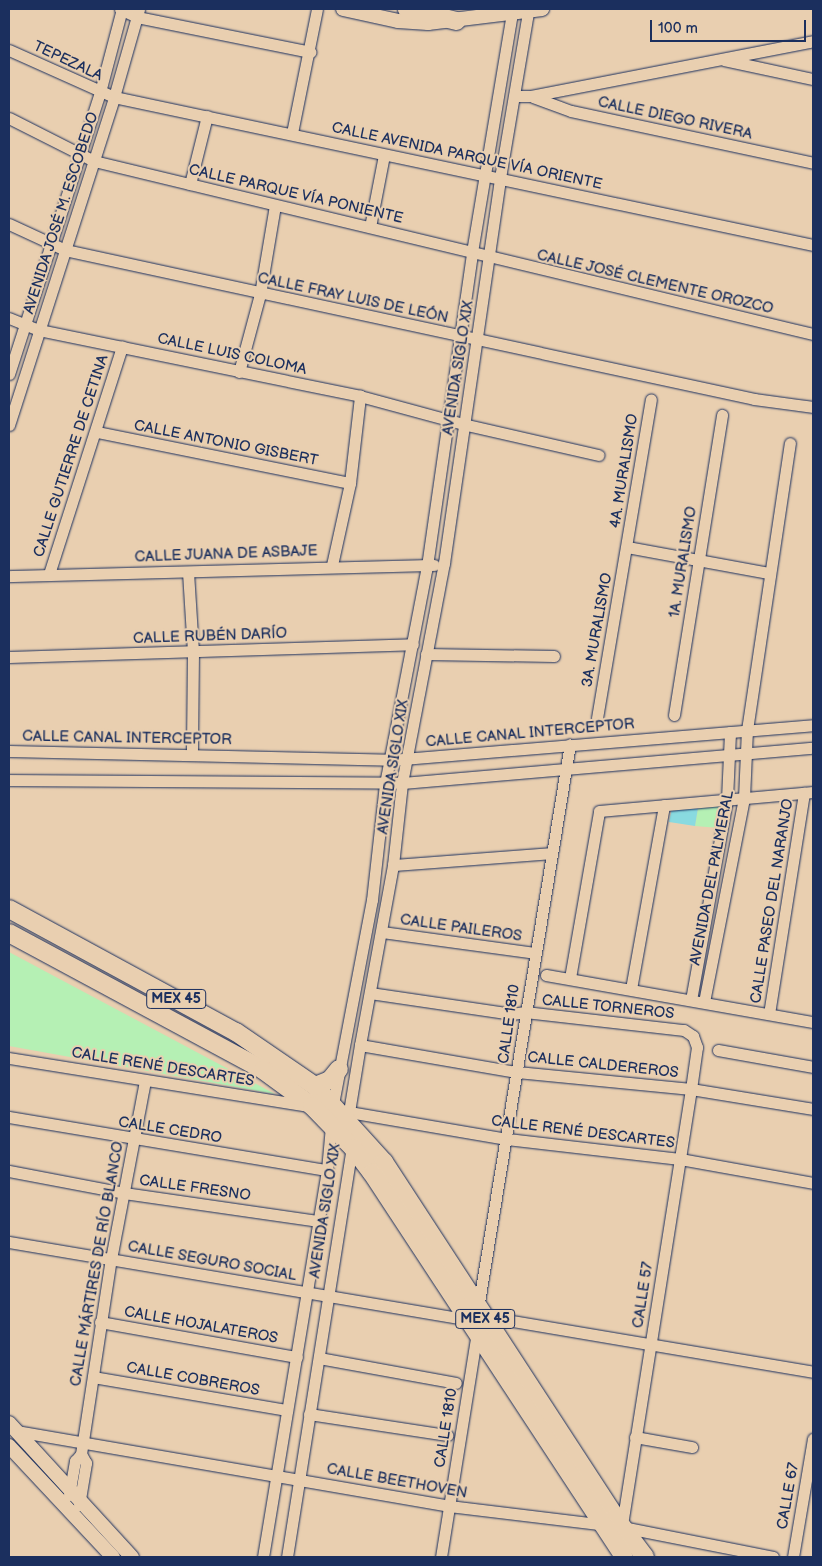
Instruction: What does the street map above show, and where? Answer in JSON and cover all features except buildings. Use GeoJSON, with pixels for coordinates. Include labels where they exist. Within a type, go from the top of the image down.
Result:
{"type":"FeatureCollection","features":[{"type":"Feature","properties":{"kind":"main road"},"geometry":{"type":"LineString","coordinates":[[407,9],[457,21]]}},
{"type":"Feature","properties":{"kind":"main road","name":"MEX 45"},"geometry":{"type":"LineString","coordinates":[[9,909],[236,1032],[315,1086],[332,1104],[350,1118],[384,1162],[603,1527],[618,1546],[645,1557]]}},
{"type":"Feature","properties":{"kind":"main road","name":"MEX 45"},"geometry":{"type":"LineString","coordinates":[[9,933],[262,1070],[312,1106],[353,1148],[477,1319],[618,1546]]}},
{"type":"Feature","properties":{"kind":"main road"},"geometry":{"type":"LineString","coordinates":[[315,1086],[330,1080],[339,1069]]}},
{"type":"Feature","properties":{"kind":"street"},"geometry":{"type":"LineString","coordinates":[[121,9],[311,52]]}},
{"type":"Feature","properties":{"kind":"street","name":"AVENIDA JOSÉ M. ESCOBEDO"},"geometry":{"type":"LineString","coordinates":[[9,374],[100,92],[121,9]]}},
{"type":"Feature","properties":{"kind":"street"},"geometry":{"type":"LineString","coordinates":[[292,133],[311,52],[317,9]]}},
{"type":"Feature","properties":{"kind":"street"},"geometry":{"type":"LineString","coordinates":[[343,9],[398,21],[457,21],[535,10]]}},
{"type":"Feature","properties":{"kind":"street","name":"AVENIDA SIGLO XIX"},"geometry":{"type":"LineString","coordinates":[[287,1557],[353,1148],[350,1118],[360,1045],[393,865],[402,783],[409,759],[426,654],[444,564],[463,424],[478,338],[500,178],[514,96],[535,10]]}},
{"type":"Feature","properties":{"kind":"street","name":"AVENIDA JOSÉ M. ESCOBEDO"},"geometry":{"type":"LineString","coordinates":[[9,425],[11,409],[94,161],[138,13]]}},
{"type":"Feature","properties":{"kind":"street","name":"AVENIDA SIGLO XIX"},"geometry":{"type":"LineString","coordinates":[[263,1557],[327,1170],[332,1104],[372,900],[385,784],[427,566],[450,419],[472,252],[512,14]]}},
{"type":"Feature","properties":{"kind":"street"},"geometry":{"type":"LineString","coordinates":[[514,96],[531,96],[813,40]]}},
{"type":"Feature","properties":{"kind":"street","name":"TEPEZALA"},"geometry":{"type":"LineString","coordinates":[[9,50],[114,97]]}},
{"type":"Feature","properties":{"kind":"street"},"geometry":{"type":"LineString","coordinates":[[718,59],[813,79]]}},
{"type":"Feature","properties":{"kind":"street","name":"CALLE DIEGO RIVERA"},"geometry":{"type":"LineString","coordinates":[[531,96],[571,111],[813,163]]}},
{"type":"Feature","properties":{"kind":"street","name":"CALLE AVENIDA PARQUE VÍA ORIENTE"},"geometry":{"type":"LineString","coordinates":[[114,97],[292,133],[485,177],[500,178],[813,245]]}},
{"type":"Feature","properties":{"kind":"street"},"geometry":{"type":"LineString","coordinates":[[190,184],[207,116]]}},
{"type":"Feature","properties":{"kind":"street"},"geometry":{"type":"LineString","coordinates":[[9,118],[81,152],[94,161]]}},
{"type":"Feature","properties":{"kind":"street"},"geometry":{"type":"LineString","coordinates":[[370,227],[384,155]]}},
{"type":"Feature","properties":{"kind":"street","name":"CALLE PARQUE VÍA PONIENTE"},"geometry":{"type":"LineString","coordinates":[[94,161],[370,227],[490,258]]}},
{"type":"Feature","properties":{"kind":"street"},"geometry":{"type":"LineString","coordinates":[[239,372],[260,294],[275,205]]}},
{"type":"Feature","properties":{"kind":"street","name":"CALLE FRAY LUIS DE LEÓN"},"geometry":{"type":"LineString","coordinates":[[9,224],[65,250],[260,294],[461,337],[478,338],[754,399],[813,407]]}},
{"type":"Feature","properties":{"kind":"street","name":"CALLE JOSÉ CLEMENTE OROZCO"},"geometry":{"type":"LineString","coordinates":[[490,258],[813,334]]}},
{"type":"Feature","properties":{"kind":"street","name":"CALLE LUIS COLOMA"},"geometry":{"type":"LineString","coordinates":[[9,318],[39,330],[360,396],[463,424],[598,455]]}},
{"type":"Feature","properties":{"kind":"street","name":"CALLE GUTIERRE DE CETINA"},"geometry":{"type":"LineString","coordinates":[[49,574],[97,432],[122,346]]}},
{"type":"Feature","properties":{"kind":"street"},"geometry":{"type":"LineString","coordinates":[[332,566],[350,482],[360,396]]}},
{"type":"Feature","properties":{"kind":"street","name":"4A. MURALISMO"},"geometry":{"type":"LineString","coordinates":[[626,547],[651,400]]}},
{"type":"Feature","properties":{"kind":"street","name":"1A. MURALISMO"},"geometry":{"type":"LineString","coordinates":[[674,715],[722,414]]}},
{"type":"Feature","properties":{"kind":"street","name":"CALLE ANTONIO GISBERT"},"geometry":{"type":"LineString","coordinates":[[97,432],[350,482]]}},
{"type":"Feature","properties":{"kind":"street","name":"AVENIDA DEL PALMERAL"},"geometry":{"type":"LineString","coordinates":[[704,1002],[744,798],[747,730],[790,443]]}},
{"type":"Feature","properties":{"kind":"street"},"geometry":{"type":"LineString","coordinates":[[626,547],[698,558],[769,574]]}},
{"type":"Feature","properties":{"kind":"street","name":"3A. MURALISMO"},"geometry":{"type":"LineString","coordinates":[[597,718],[626,547]]}},
{"type":"Feature","properties":{"kind":"street","name":"CALLE JUANA DE ASBAJE"},"geometry":{"type":"LineString","coordinates":[[9,576],[188,572],[332,566],[427,566],[444,564]]}},
{"type":"Feature","properties":{"kind":"street"},"geometry":{"type":"LineString","coordinates":[[188,572],[193,652],[192,754]]}},
{"type":"Feature","properties":{"kind":"street","name":"CALLE RUBÉN DARÍO"},"geometry":{"type":"LineString","coordinates":[[9,657],[412,644]]}},
{"type":"Feature","properties":{"kind":"street"},"geometry":{"type":"LineString","coordinates":[[426,654],[554,656]]}},
{"type":"Feature","properties":{"kind":"street","name":"CALLE CANAL INTERCEPTOR"},"geometry":{"type":"LineString","coordinates":[[9,751],[390,760],[813,725]]}},
{"type":"Feature","properties":{"kind":"street","name":"AVENIDA DEL PALMERAL"},"geometry":{"type":"LineString","coordinates":[[691,1000],[727,799],[730,732]]}},
{"type":"Feature","properties":{"kind":"street","name":"CALLE 1810"},"geometry":{"type":"LineString","coordinates":[[441,1557],[477,1319],[518,1072],[525,1012],[570,744]]}},
{"type":"Feature","properties":{"kind":"street"},"geometry":{"type":"LineString","coordinates":[[9,780],[385,784],[813,748]]}},
{"type":"Feature","properties":{"kind":"street"},"geometry":{"type":"LineString","coordinates":[[570,978],[599,811],[808,792]]}},
{"type":"Feature","properties":{"kind":"street","name":"CALLE PASEO DEL NARANJO"},"geometry":{"type":"LineString","coordinates":[[769,1014],[808,792]]}},
{"type":"Feature","properties":{"kind":"street"},"geometry":{"type":"LineString","coordinates":[[631,989],[664,805]]}},
{"type":"Feature","properties":{"kind":"street"},"geometry":{"type":"LineString","coordinates":[[393,865],[551,854]]}},
{"type":"Feature","properties":{"kind":"street","name":"CALLE PAILEROS"},"geometry":{"type":"LineString","coordinates":[[382,932],[535,953]]}},
{"type":"Feature","properties":{"kind":"street"},"geometry":{"type":"LineString","coordinates":[[546,974],[813,1022]]}},
{"type":"Feature","properties":{"kind":"street","name":"CALLE TORNEROS"},"geometry":{"type":"LineString","coordinates":[[370,993],[512,1014],[525,1012],[684,1030],[693,1036]]}},
{"type":"Feature","properties":{"kind":"street","name":"CALLE 57"},"geometry":{"type":"LineString","coordinates":[[618,1546],[691,1089],[697,1046],[693,1036]]}},
{"type":"Feature","properties":{"kind":"street","name":"CALLE CALDEREROS"},"geometry":{"type":"LineString","coordinates":[[360,1045],[518,1072],[691,1089],[813,1109]]}},
{"type":"Feature","properties":{"kind":"street"},"geometry":{"type":"LineString","coordinates":[[718,1050],[813,1067]]}},
{"type":"Feature","properties":{"kind":"street","name":"CALLE RENÉ DESCARTES"},"geometry":{"type":"LineString","coordinates":[[9,1058],[312,1106]]}},
{"type":"Feature","properties":{"kind":"street","name":"CALLE MÁRTIRES DE RÍO BLANCO"},"geometry":{"type":"LineString","coordinates":[[66,1507],[75,1461],[82,1449],[100,1322],[145,1080]]}},
{"type":"Feature","properties":{"kind":"street","name":"CALLE CEDRO"},"geometry":{"type":"LineString","coordinates":[[9,1117],[134,1140],[327,1170]]}},
{"type":"Feature","properties":{"kind":"street","name":"CALLE RENÉ DESCARTES"},"geometry":{"type":"LineString","coordinates":[[350,1118],[680,1159],[813,1183]]}},
{"type":"Feature","properties":{"kind":"street","name":"CALLE FRESNO"},"geometry":{"type":"LineString","coordinates":[[9,1171],[124,1193],[319,1221]]}},
{"type":"Feature","properties":{"kind":"street","name":"CALLE SEGURO SOCIAL"},"geometry":{"type":"LineString","coordinates":[[9,1242],[328,1296],[813,1372]]}},
{"type":"Feature","properties":{"kind":"street","name":"CALLE HOJALATEROS"},"geometry":{"type":"LineString","coordinates":[[100,1322],[297,1357]]}},
{"type":"Feature","properties":{"kind":"street"},"geometry":{"type":"LineString","coordinates":[[319,1358],[456,1382]]}},
{"type":"Feature","properties":{"kind":"street","name":"CALLE COBREROS"},"geometry":{"type":"LineString","coordinates":[[93,1377],[287,1410]]}},
{"type":"Feature","properties":{"kind":"street"},"geometry":{"type":"LineString","coordinates":[[309,1414],[447,1435]]}},
{"type":"Feature","properties":{"kind":"street"},"geometry":{"type":"LineString","coordinates":[[12,1427],[132,1557]]}},
{"type":"Feature","properties":{"kind":"street","name":"CALLE BEETHOVEN"},"geometry":{"type":"LineString","coordinates":[[12,1427],[82,1449],[299,1479],[449,1506],[603,1527]]}},
{"type":"Feature","properties":{"kind":"street"},"geometry":{"type":"LineString","coordinates":[[635,1437],[692,1447]]}},
{"type":"Feature","properties":{"kind":"street","name":"CALLE 67"},"geometry":{"type":"LineString","coordinates":[[793,1557],[813,1439]]}},
{"type":"Feature","properties":{"kind":"street"},"geometry":{"type":"LineString","coordinates":[[9,1446],[114,1557]]}},
{"type":"Feature","properties":{"kind":"street","name":"CALLE MÁRTIRES DE RÍO BLANCO"},"geometry":{"type":"LineString","coordinates":[[76,1517],[86,1463],[82,1449]]}},
{"type":"Feature","properties":{"kind":"street"},"geometry":{"type":"LineString","coordinates":[[618,1546],[773,1557]]}},
{"type":"Feature","properties":{"kind":"green space"},"geometry":{"type":"Polygon","coordinates":[[[725,800],[719,828],[695,826],[699,802],[725,800]]]}},
{"type":"Feature","properties":{"kind":"green space"},"geometry":{"type":"Polygon","coordinates":[[[9,952],[275,1094],[9,1046],[9,952]]]}},
{"type":"Feature","properties":{"kind":"water"},"geometry":{"type":"Polygon","coordinates":[[[699,802],[695,826],[669,822],[673,804],[699,802]]]}}]}
